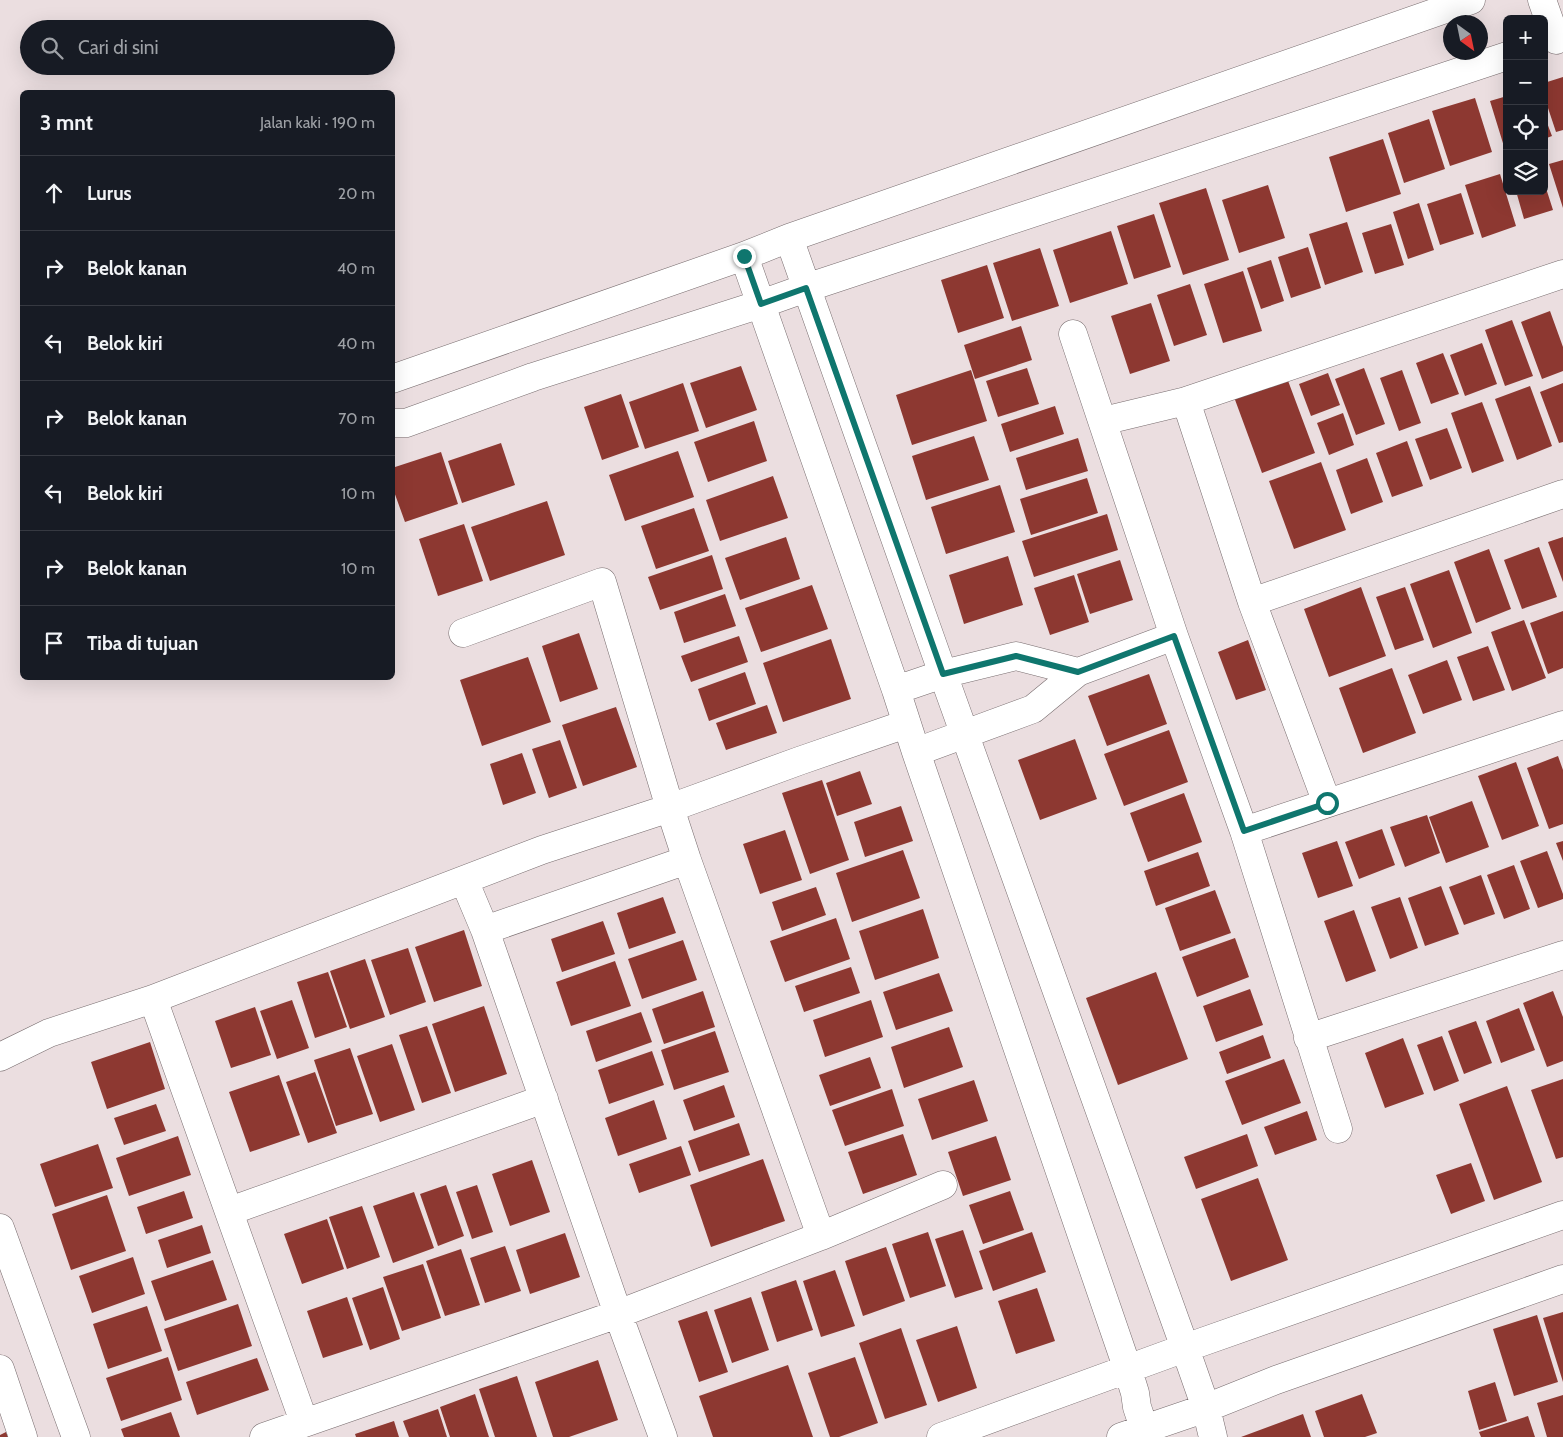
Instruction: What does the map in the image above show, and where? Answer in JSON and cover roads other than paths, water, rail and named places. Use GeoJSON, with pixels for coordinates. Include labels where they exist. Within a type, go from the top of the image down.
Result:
{"type":"FeatureCollection","features":[{"type":"Feature","properties":{"kind":"street"},"geometry":{"type":"LineString","coordinates":[[395,378],[1471,0]]}},
{"type":"Feature","properties":{"kind":"street"},"geometry":{"type":"LineString","coordinates":[[1542,0],[1554,40]]}},
{"type":"Feature","properties":{"kind":"street"},"geometry":{"type":"LineString","coordinates":[[395,423],[406,423],[533,377],[761,304],[1503,57]]}},
{"type":"Feature","properties":{"kind":"street"},"geometry":{"type":"LineString","coordinates":[[790,238],[943,674],[1195,1378],[1213,1437]]}},
{"type":"Feature","properties":{"kind":"street"},"geometry":{"type":"LineString","coordinates":[[744,256],[896,690],[1136,1412]]}},
{"type":"Feature","properties":{"kind":"street"},"geometry":{"type":"LineString","coordinates":[[1103,421],[1186,401],[1563,274]]}},
{"type":"Feature","properties":{"kind":"street"},"geometry":{"type":"LineString","coordinates":[[1073,334],[1174,636],[1244,831],[1338,1129]]}},
{"type":"Feature","properties":{"kind":"street"},"geometry":{"type":"LineString","coordinates":[[1186,401],[1252,602],[1327,803]]}},
{"type":"Feature","properties":{"kind":"street"},"geometry":{"type":"LineString","coordinates":[[1252,602],[1563,494]]}},
{"type":"Feature","properties":{"kind":"street"},"geometry":{"type":"LineString","coordinates":[[462,633],[602,582],[687,860],[821,1236]]}},
{"type":"Feature","properties":{"kind":"street"},"geometry":{"type":"LineString","coordinates":[[916,752],[1033,709],[1078,672],[1174,636]]}},
{"type":"Feature","properties":{"kind":"street"},"geometry":{"type":"LineString","coordinates":[[896,690],[943,674],[1016,656],[1078,672]]}},
{"type":"Feature","properties":{"kind":"street"},"geometry":{"type":"LineString","coordinates":[[0,1057],[49,1033],[153,999],[542,850],[670,808],[906,724]]}},
{"type":"Feature","properties":{"kind":"street"},"geometry":{"type":"LineString","coordinates":[[1244,831],[1563,725]]}},
{"type":"Feature","properties":{"kind":"street"},"geometry":{"type":"LineString","coordinates":[[485,930],[687,860]]}},
{"type":"Feature","properties":{"kind":"street"},"geometry":{"type":"LineString","coordinates":[[464,880],[485,930],[618,1314],[663,1437]]}},
{"type":"Feature","properties":{"kind":"street"},"geometry":{"type":"LineString","coordinates":[[1308,1038],[1563,955]]}},
{"type":"Feature","properties":{"kind":"street"},"geometry":{"type":"LineString","coordinates":[[153,999],[304,1422]]}},
{"type":"Feature","properties":{"kind":"street"},"geometry":{"type":"LineString","coordinates":[[230,1211],[544,1099]]}},
{"type":"Feature","properties":{"kind":"street"},"geometry":{"type":"LineString","coordinates":[[264,1437],[618,1314],[821,1236],[943,1185]]}},
{"type":"Feature","properties":{"kind":"street"},"geometry":{"type":"LineString","coordinates":[[941,1437],[1136,1412],[1195,1378],[1563,1214]]}},
{"type":"Feature","properties":{"kind":"street"},"geometry":{"type":"LineString","coordinates":[[0,1228],[76,1437]]}},
{"type":"Feature","properties":{"kind":"street"},"geometry":{"type":"LineString","coordinates":[[1136,1412],[1195,1378],[1276,1380],[1563,1279]]}},
{"type":"Feature","properties":{"kind":"street"},"geometry":{"type":"LineString","coordinates":[[0,1369],[23,1437]]}}]}
